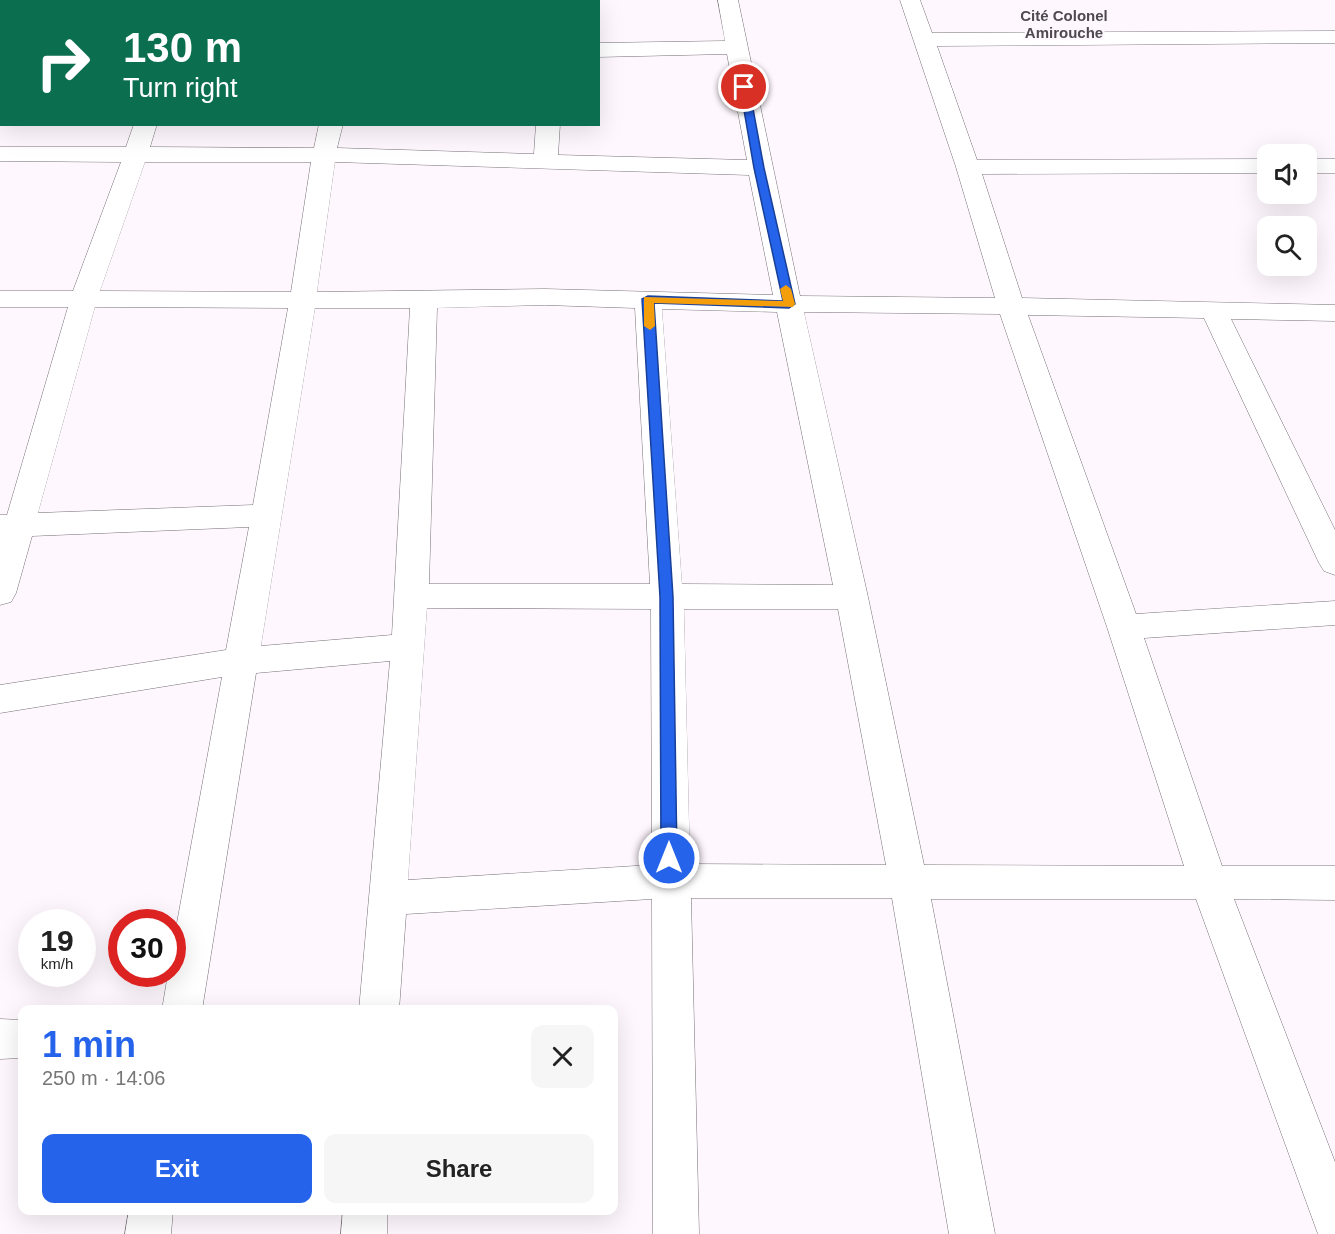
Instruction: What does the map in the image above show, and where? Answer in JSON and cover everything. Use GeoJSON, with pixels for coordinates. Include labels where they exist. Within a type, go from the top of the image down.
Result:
{"type":"FeatureCollection","features":[{"type":"Feature","properties":{"kind":"street"},"geometry":{"type":"LineString","coordinates":[[728,0],[759,168],[852,597],[909,881],[972,1234]]}},
{"type":"Feature","properties":{"kind":"street"},"geometry":{"type":"LineString","coordinates":[[910,0],[968,167],[1011,306],[1124,627],[1208,881],[1335,1220]]}},
{"type":"Feature","properties":{"kind":"street"},"geometry":{"type":"LineString","coordinates":[[924,40],[1335,37]]}},
{"type":"Feature","properties":{"kind":"street"},"geometry":{"type":"LineString","coordinates":[[600,50],[737,47]]}},
{"type":"Feature","properties":{"kind":"street"},"geometry":{"type":"LineString","coordinates":[[0,593],[10,526],[84,298],[145,126]]}},
{"type":"Feature","properties":{"kind":"street"},"geometry":{"type":"LineString","coordinates":[[546,160],[548,126]]}},
{"type":"Feature","properties":{"kind":"street"},"geometry":{"type":"LineString","coordinates":[[0,154],[135,155],[328,140],[546,160],[759,168]]}},
{"type":"Feature","properties":{"kind":"street"},"geometry":{"type":"LineString","coordinates":[[183,1005],[267,515],[328,140]]}},
{"type":"Feature","properties":{"kind":"street"},"geometry":{"type":"LineString","coordinates":[[968,167],[1257,166]]}},
{"type":"Feature","properties":{"kind":"street"},"geometry":{"type":"LineString","coordinates":[[1317,166],[1335,166]]}},
{"type":"Feature","properties":{"kind":"street"},"geometry":{"type":"LineString","coordinates":[[0,298],[424,300],[545,297],[789,304],[1327,313],[1335,340]]}},
{"type":"Feature","properties":{"kind":"street"},"geometry":{"type":"LineString","coordinates":[[648,299],[667,597],[669,881],[676,1234]]}},
{"type":"Feature","properties":{"kind":"street"},"geometry":{"type":"LineString","coordinates":[[380,1005],[412,596],[424,300]]}},
{"type":"Feature","properties":{"kind":"street"},"geometry":{"type":"LineString","coordinates":[[1214,311],[1335,563]]}},
{"type":"Feature","properties":{"kind":"street"},"geometry":{"type":"LineString","coordinates":[[10,526],[267,515]]}},
{"type":"Feature","properties":{"kind":"street"},"geometry":{"type":"LineString","coordinates":[[412,596],[852,597]]}},
{"type":"Feature","properties":{"kind":"street"},"geometry":{"type":"LineString","coordinates":[[1124,627],[1335,613]]}},
{"type":"Feature","properties":{"kind":"street"},"geometry":{"type":"LineString","coordinates":[[0,699],[242,660],[407,647]]}},
{"type":"Feature","properties":{"kind":"street"},"geometry":{"type":"LineString","coordinates":[[387,898],[669,881],[1335,883]]}},
{"type":"Feature","properties":{"kind":"street"},"geometry":{"type":"LineString","coordinates":[[0,1039],[18,1039]]}},
{"type":"Feature","properties":{"kind":"street"},"geometry":{"type":"LineString","coordinates":[[148,1234],[150,1215]]}},
{"type":"Feature","properties":{"kind":"street"},"geometry":{"type":"LineString","coordinates":[[364,1234],[366,1215]]}},
{"type":"Feature","properties":{"kind":"slow traffic"},"geometry":{"type":"LineString","coordinates":[[650,326],[648,299],[789,304],[786,289]]}},
{"type":"Feature","properties":{"kind":"district","name":"Cité Colonel Amirouche"},"geometry":{"type":"Point","coordinates":[1064,24]}},
{"type":"Feature","properties":{"kind":"route"},"geometry":{"type":"LineString","coordinates":[[669,858],[667,597],[648,299],[789,304],[744,87]]}}]}
